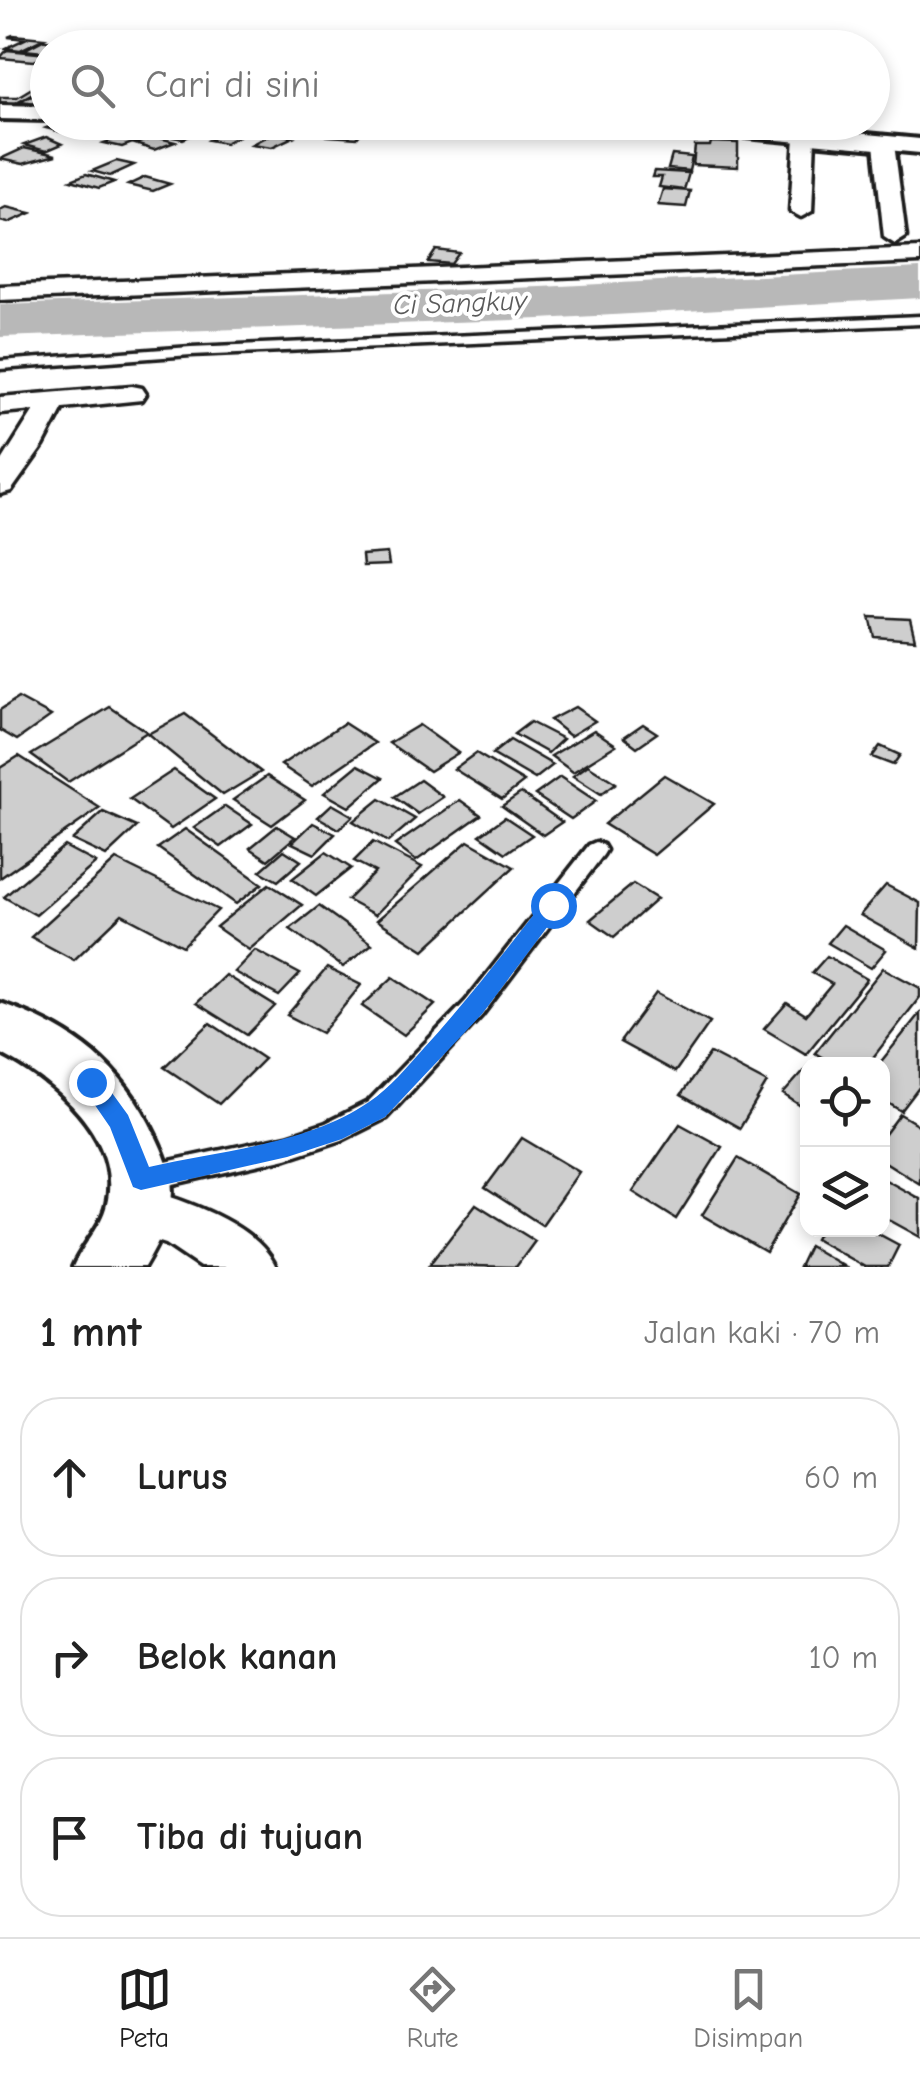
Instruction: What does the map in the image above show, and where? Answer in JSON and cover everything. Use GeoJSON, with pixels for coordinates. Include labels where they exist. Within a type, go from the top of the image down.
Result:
{"type":"FeatureCollection","features":[{"type":"Feature","properties":{"kind":"street"},"geometry":{"type":"LineString","coordinates":[[0,112],[30,113]]}},
{"type":"Feature","properties":{"kind":"street"},"geometry":{"type":"LineString","coordinates":[[801,211],[805,140]]}},
{"type":"Feature","properties":{"kind":"street"},"geometry":{"type":"LineString","coordinates":[[844,140],[920,146]]}},
{"type":"Feature","properties":{"kind":"street"},"geometry":{"type":"LineString","coordinates":[[884,144],[895,237]]}},
{"type":"Feature","properties":{"kind":"street"},"geometry":{"type":"LineString","coordinates":[[0,293],[920,255]]}},
{"type":"Feature","properties":{"kind":"street"},"geometry":{"type":"LineString","coordinates":[[0,405],[132,394]]}},
{"type":"Feature","properties":{"kind":"street"},"geometry":{"type":"LineString","coordinates":[[0,485],[28,446],[53,400]]}},
{"type":"Feature","properties":{"kind":"street"},"geometry":{"type":"LineString","coordinates":[[0,1026],[45,1046],[91,1082],[120,1122],[139,1196],[107,1267]]}},
{"type":"Feature","properties":{"kind":"street"},"geometry":{"type":"LineString","coordinates":[[139,1196],[248,1267]]}},
{"type":"Feature","properties":{"kind":"lane"},"geometry":{"type":"LineString","coordinates":[[0,365],[191,351],[920,320]]}},
{"type":"Feature","properties":{"kind":"lane"},"geometry":{"type":"LineString","coordinates":[[139,1196],[333,1132],[377,1110],[474,1008],[596,850]]}},
{"type":"Feature","properties":{"kind":"building"},"geometry":{"type":"Polygon","coordinates":[[[8,37],[30,37],[30,45],[20,50],[6,48],[25,39],[8,37]]]}},
{"type":"Feature","properties":{"kind":"building"},"geometry":{"type":"Polygon","coordinates":[[[7,50],[30,52],[30,61],[0,58],[7,50]]]}},
{"type":"Feature","properties":{"kind":"building"},"geometry":{"type":"Polygon","coordinates":[[[30,89],[30,95],[15,103],[24,104],[17,108],[0,106],[0,97],[17,97],[30,89]]]}},
{"type":"Feature","properties":{"kind":"building"},"geometry":{"type":"Polygon","coordinates":[[[38,140],[62,144],[46,151],[24,145],[38,140]]]}},
{"type":"Feature","properties":{"kind":"building"},"geometry":{"type":"Polygon","coordinates":[[[112,140],[140,140],[122,147],[104,143],[112,140]]]}},
{"type":"Feature","properties":{"kind":"building"},"geometry":{"type":"Polygon","coordinates":[[[147,140],[175,142],[154,150],[135,144],[147,140]]]}},
{"type":"Feature","properties":{"kind":"building"},"geometry":{"type":"Polygon","coordinates":[[[260,140],[287,140],[272,147],[252,144],[260,140]]]}},
{"type":"Feature","properties":{"kind":"building"},"geometry":{"type":"Polygon","coordinates":[[[711,142],[738,143],[738,167],[693,165],[695,146],[710,146],[711,142]]]}},
{"type":"Feature","properties":{"kind":"building"},"geometry":{"type":"Polygon","coordinates":[[[24,148],[56,155],[23,164],[0,159],[24,148]]]}},
{"type":"Feature","properties":{"kind":"building"},"geometry":{"type":"Polygon","coordinates":[[[672,155],[692,157],[689,171],[668,169],[672,155]]]}},
{"type":"Feature","properties":{"kind":"building"},"geometry":{"type":"Polygon","coordinates":[[[116,161],[134,165],[110,176],[92,171],[116,161]]]}},
{"type":"Feature","properties":{"kind":"building"},"geometry":{"type":"Polygon","coordinates":[[[654,171],[689,173],[684,190],[659,187],[662,177],[652,177],[654,171]]]}},
{"type":"Feature","properties":{"kind":"building"},"geometry":{"type":"Polygon","coordinates":[[[86,174],[114,182],[99,188],[71,180],[86,174]]]}},
{"type":"Feature","properties":{"kind":"building"},"geometry":{"type":"Polygon","coordinates":[[[145,177],[170,184],[153,191],[128,185],[145,177]]]}},
{"type":"Feature","properties":{"kind":"building"},"geometry":{"type":"Polygon","coordinates":[[[663,189],[690,191],[686,207],[658,205],[663,189]]]}},
{"type":"Feature","properties":{"kind":"building"},"geometry":{"type":"Polygon","coordinates":[[[6,207],[31,213],[8,223],[0,221],[0,210],[6,207]]]}},
{"type":"Feature","properties":{"kind":"building"},"geometry":{"type":"Polygon","coordinates":[[[436,250],[459,253],[451,264],[428,262],[436,250]]]}},
{"type":"Feature","properties":{"kind":"building"},"geometry":{"type":"Polygon","coordinates":[[[387,553],[389,565],[363,566],[362,555],[387,553]]]}},
{"type":"Feature","properties":{"kind":"building"},"geometry":{"type":"Polygon","coordinates":[[[870,617],[910,619],[915,640],[875,637],[870,617]]]}},
{"type":"Feature","properties":{"kind":"building"},"geometry":{"type":"Polygon","coordinates":[[[18,698],[51,716],[17,740],[0,730],[0,710],[18,698]]]}},
{"type":"Feature","properties":{"kind":"building"},"geometry":{"type":"Polygon","coordinates":[[[110,707],[147,732],[68,782],[31,755],[110,707]]]}},
{"type":"Feature","properties":{"kind":"building"},"geometry":{"type":"Polygon","coordinates":[[[575,707],[595,721],[570,736],[550,720],[575,707]]]}},
{"type":"Feature","properties":{"kind":"building"},"geometry":{"type":"Polygon","coordinates":[[[185,714],[261,772],[223,795],[148,734],[185,714]]]}},
{"type":"Feature","properties":{"kind":"building"},"geometry":{"type":"Polygon","coordinates":[[[530,722],[563,739],[548,753],[514,734],[530,722]]]}},
{"type":"Feature","properties":{"kind":"building"},"geometry":{"type":"Polygon","coordinates":[[[344,723],[375,743],[312,786],[281,765],[344,723]]]}},
{"type":"Feature","properties":{"kind":"building"},"geometry":{"type":"Polygon","coordinates":[[[643,724],[657,733],[637,747],[624,737],[643,724]]]}},
{"type":"Feature","properties":{"kind":"building"},"geometry":{"type":"Polygon","coordinates":[[[419,725],[458,753],[429,771],[389,743],[419,725]]]}},
{"type":"Feature","properties":{"kind":"building"},"geometry":{"type":"Polygon","coordinates":[[[594,730],[616,745],[573,772],[551,756],[594,730]]]}},
{"type":"Feature","properties":{"kind":"building"},"geometry":{"type":"Polygon","coordinates":[[[510,740],[553,765],[535,779],[492,754],[510,740]]]}},
{"type":"Feature","properties":{"kind":"building"},"geometry":{"type":"Polygon","coordinates":[[[880,746],[900,755],[893,765],[872,757],[880,746]]]}},
{"type":"Feature","properties":{"kind":"building"},"geometry":{"type":"Polygon","coordinates":[[[476,753],[524,782],[502,799],[454,769],[476,753]]]}},
{"type":"Feature","properties":{"kind":"building"},"geometry":{"type":"Polygon","coordinates":[[[19,756],[100,808],[0,878],[0,768],[19,756]]]}},
{"type":"Feature","properties":{"kind":"building"},"geometry":{"type":"Polygon","coordinates":[[[358,765],[383,778],[349,807],[324,793],[358,765]]]}},
{"type":"Feature","properties":{"kind":"building"},"geometry":{"type":"Polygon","coordinates":[[[588,765],[616,783],[601,794],[573,776],[588,765]]]}},
{"type":"Feature","properties":{"kind":"building"},"geometry":{"type":"Polygon","coordinates":[[[174,770],[215,799],[171,829],[130,799],[174,770]]]}},
{"type":"Feature","properties":{"kind":"building"},"geometry":{"type":"Polygon","coordinates":[[[664,775],[714,804],[654,855],[604,824],[664,775]]]}},
{"type":"Feature","properties":{"kind":"building"},"geometry":{"type":"Polygon","coordinates":[[[267,776],[305,800],[272,825],[233,800],[267,776]]]}},
{"type":"Feature","properties":{"kind":"building"},"geometry":{"type":"Polygon","coordinates":[[[560,777],[596,801],[571,819],[535,795],[560,777]]]}},
{"type":"Feature","properties":{"kind":"building"},"geometry":{"type":"Polygon","coordinates":[[[420,780],[443,797],[418,814],[394,797],[420,780]]]}},
{"type":"Feature","properties":{"kind":"building"},"geometry":{"type":"Polygon","coordinates":[[[521,793],[562,822],[543,835],[502,806],[521,793]]]}},
{"type":"Feature","properties":{"kind":"building"},"geometry":{"type":"Polygon","coordinates":[[[380,799],[415,819],[388,842],[353,821],[380,799]]]}},
{"type":"Feature","properties":{"kind":"building"},"geometry":{"type":"Polygon","coordinates":[[[460,800],[481,815],[416,861],[395,845],[460,800]]]}},
{"type":"Feature","properties":{"kind":"building"},"geometry":{"type":"Polygon","coordinates":[[[332,804],[353,816],[339,829],[318,817],[332,804]]]}},
{"type":"Feature","properties":{"kind":"building"},"geometry":{"type":"Polygon","coordinates":[[[225,806],[252,824],[221,847],[194,828],[225,806]]]}},
{"type":"Feature","properties":{"kind":"building"},"geometry":{"type":"Polygon","coordinates":[[[103,812],[137,827],[106,856],[72,840],[103,812]]]}},
{"type":"Feature","properties":{"kind":"building"},"geometry":{"type":"Polygon","coordinates":[[[505,817],[532,835],[506,853],[480,835],[505,817]]]}},
{"type":"Feature","properties":{"kind":"building"},"geometry":{"type":"Polygon","coordinates":[[[313,823],[335,834],[315,854],[292,843],[313,823]]]}},
{"type":"Feature","properties":{"kind":"building"},"geometry":{"type":"Polygon","coordinates":[[[277,826],[295,837],[268,860],[250,848],[277,826]]]}},
{"type":"Feature","properties":{"kind":"building"},"geometry":{"type":"Polygon","coordinates":[[[185,829],[262,884],[236,904],[158,848],[185,829]]]}},
{"type":"Feature","properties":{"kind":"building"},"geometry":{"type":"Polygon","coordinates":[[[468,841],[514,867],[424,950],[377,920],[468,841]]]}},
{"type":"Feature","properties":{"kind":"building"},"geometry":{"type":"Polygon","coordinates":[[[373,842],[422,867],[375,915],[347,900],[375,872],[354,861],[373,842]]]}},
{"type":"Feature","properties":{"kind":"building"},"geometry":{"type":"Polygon","coordinates":[[[64,846],[96,863],[36,915],[4,897],[64,846]]]}},
{"type":"Feature","properties":{"kind":"building"},"geometry":{"type":"Polygon","coordinates":[[[284,850],[301,861],[278,881],[260,871],[284,850]]]}},
{"type":"Feature","properties":{"kind":"building"},"geometry":{"type":"Polygon","coordinates":[[[326,852],[351,868],[316,896],[292,879],[326,852]]]}},
{"type":"Feature","properties":{"kind":"building"},"geometry":{"type":"Polygon","coordinates":[[[116,860],[218,910],[183,946],[122,914],[74,960],[31,937],[116,860]]]}},
{"type":"Feature","properties":{"kind":"building"},"geometry":{"type":"Polygon","coordinates":[[[269,884],[302,905],[249,950],[216,927],[269,884]]]}},
{"type":"Feature","properties":{"kind":"building"},"geometry":{"type":"Polygon","coordinates":[[[633,884],[657,899],[614,937],[590,920],[633,884]]]}},
{"type":"Feature","properties":{"kind":"building"},"geometry":{"type":"Polygon","coordinates":[[[886,885],[920,903],[919,948],[860,915],[886,885]]]}},
{"type":"Feature","properties":{"kind":"building"},"geometry":{"type":"Polygon","coordinates":[[[319,906],[372,944],[343,967],[290,929],[319,906]]]}},
{"type":"Feature","properties":{"kind":"building"},"geometry":{"type":"Polygon","coordinates":[[[843,925],[886,950],[871,968],[828,943],[843,925]]]}},
{"type":"Feature","properties":{"kind":"building"},"geometry":{"type":"Polygon","coordinates":[[[255,950],[300,974],[279,996],[234,972],[255,950]]]}},
{"type":"Feature","properties":{"kind":"building"},"geometry":{"type":"Polygon","coordinates":[[[827,956],[867,979],[806,1054],[764,1029],[787,1003],[806,1015],[832,984],[812,973],[827,956]]]}},
{"type":"Feature","properties":{"kind":"building"},"geometry":{"type":"Polygon","coordinates":[[[327,968],[361,985],[322,1033],[287,1015],[327,968]]]}},
{"type":"Feature","properties":{"kind":"building"},"geometry":{"type":"Polygon","coordinates":[[[883,968],[920,988],[920,997],[873,1057],[822,1057],[815,1053],[883,968]]]}},
{"type":"Feature","properties":{"kind":"building"},"geometry":{"type":"Polygon","coordinates":[[[225,975],[275,1006],[247,1035],[196,1003],[225,975]]]}},
{"type":"Feature","properties":{"kind":"building"},"geometry":{"type":"Polygon","coordinates":[[[393,977],[435,1005],[404,1035],[362,1006],[393,977]]]}},
{"type":"Feature","properties":{"kind":"building"},"geometry":{"type":"Polygon","coordinates":[[[656,993],[710,1022],[675,1072],[620,1042],[656,993]]]}},
{"type":"Feature","properties":{"kind":"building"},"geometry":{"type":"Polygon","coordinates":[[[920,1013],[920,1086],[901,1111],[890,1104],[890,1057],[885,1057],[920,1013]]]}},
{"type":"Feature","properties":{"kind":"building"},"geometry":{"type":"Polygon","coordinates":[[[210,1023],[264,1059],[219,1104],[164,1067],[210,1023]]]}},
{"type":"Feature","properties":{"kind":"building"},"geometry":{"type":"Polygon","coordinates":[[[710,1053],[767,1083],[740,1128],[681,1095],[710,1053]]]}},
{"type":"Feature","properties":{"kind":"building"},"geometry":{"type":"Polygon","coordinates":[[[800,1075],[800,1106],[783,1094],[800,1075]]]}},
{"type":"Feature","properties":{"kind":"building"},"geometry":{"type":"Polygon","coordinates":[[[900,1114],[920,1126],[920,1184],[890,1165],[890,1127],[900,1114]]]}},
{"type":"Feature","properties":{"kind":"building"},"geometry":{"type":"Polygon","coordinates":[[[680,1124],[722,1147],[676,1219],[633,1192],[680,1124]]]}},
{"type":"Feature","properties":{"kind":"building"},"geometry":{"type":"Polygon","coordinates":[[[522,1138],[579,1172],[542,1225],[485,1188],[522,1138]]]}},
{"type":"Feature","properties":{"kind":"building"},"geometry":{"type":"Polygon","coordinates":[[[738,1158],[800,1194],[766,1252],[702,1215],[738,1158]]]}},
{"type":"Feature","properties":{"kind":"building"},"geometry":{"type":"Polygon","coordinates":[[[890,1182],[920,1199],[920,1237],[890,1220],[890,1182]]]}},
{"type":"Feature","properties":{"kind":"building"},"geometry":{"type":"Polygon","coordinates":[[[476,1204],[535,1241],[516,1267],[429,1265],[476,1204]]]}},
{"type":"Feature","properties":{"kind":"building"},"geometry":{"type":"Polygon","coordinates":[[[884,1237],[899,1245],[888,1267],[865,1267],[815,1239],[884,1237]]]}},
{"type":"Feature","properties":{"kind":"building"},"geometry":{"type":"Polygon","coordinates":[[[809,1246],[845,1267],[799,1267],[809,1246]]]}},
{"type":"Feature","properties":{"kind":"waterway","name":"Ci Sangkuy"},"geometry":{"type":"LineString","coordinates":[[0,321],[540,303],[920,283]]}},
{"type":"Feature","properties":{"kind":"route"},"geometry":{"type":"LineString","coordinates":[[91,1082],[120,1122],[141,1180],[287,1147],[333,1132],[377,1110],[405,1084],[474,1008],[553,905]]}}]}
